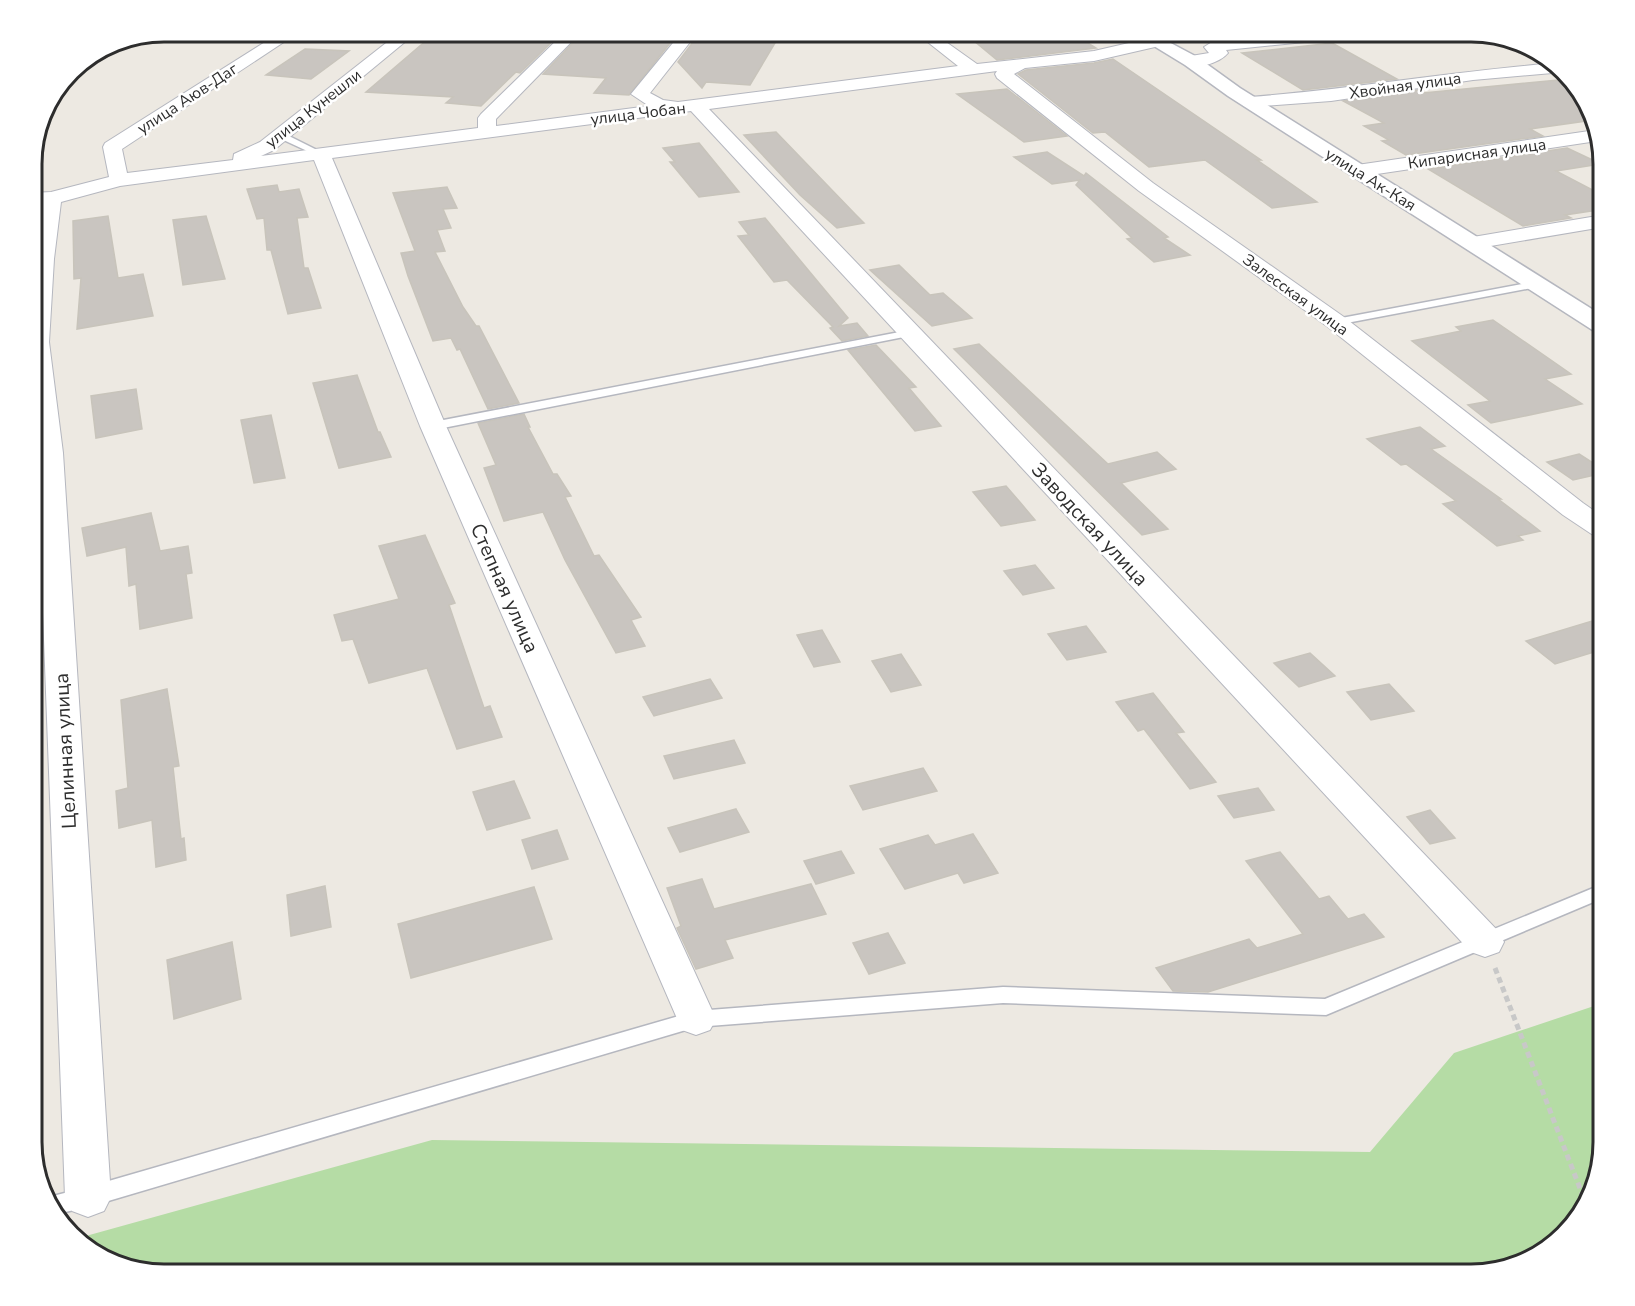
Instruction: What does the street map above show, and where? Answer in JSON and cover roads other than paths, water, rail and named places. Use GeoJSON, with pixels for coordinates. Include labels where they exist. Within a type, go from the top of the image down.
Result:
{"type":"FeatureCollection","features":[{"type":"Feature","properties":{"kind":"main road","name":"улица Ак-Кая"},"geometry":{"type":"LineString","coordinates":[[1156,42],[1191,61],[1357,171],[1593,319]]}},
{"type":"Feature","properties":{"kind":"street","name":"улица Аюв-Даг"},"geometry":{"type":"LineString","coordinates":[[119,180],[112,147],[275,42]]}},
{"type":"Feature","properties":{"kind":"street","name":"улица Кунешли"},"geometry":{"type":"LineString","coordinates":[[208,168],[244,157],[267,146],[396,42]]}},
{"type":"Feature","properties":{"kind":"street"},"geometry":{"type":"LineString","coordinates":[[487,133],[487,118],[563,42]]}},
{"type":"Feature","properties":{"kind":"street"},"geometry":{"type":"LineString","coordinates":[[682,42],[640,94],[658,104],[688,107]]}},
{"type":"Feature","properties":{"kind":"street"},"geometry":{"type":"LineString","coordinates":[[937,42],[973,69]]}},
{"type":"Feature","properties":{"kind":"street","name":"улица Чобан"},"geometry":{"type":"LineString","coordinates":[[42,199],[119,180],[973,69],[1094,56],[1133,42]]}},
{"type":"Feature","properties":{"kind":"street"},"geometry":{"type":"LineString","coordinates":[[1191,61],[1210,59],[1220,54],[1212,47],[1259,42]]}},
{"type":"Feature","properties":{"kind":"street","name":"Залесская улица"},"geometry":{"type":"LineString","coordinates":[[1021,63],[1003,74],[1146,187],[1336,322],[1573,509],[1593,522]]}},
{"type":"Feature","properties":{"kind":"street","name":"Хвойная улица"},"geometry":{"type":"LineString","coordinates":[[1250,102],[1331,96],[1473,75],[1547,69]]}},
{"type":"Feature","properties":{"kind":"street","name":"Заводская улица"},"geometry":{"type":"LineString","coordinates":[[688,107],[910,333],[1485,942]]}},
{"type":"Feature","properties":{"kind":"street","name":"Кипарисная улица"},"geometry":{"type":"LineString","coordinates":[[1357,171],[1590,136]]}},
{"type":"Feature","properties":{"kind":"street","name":"Степная улица"},"geometry":{"type":"LineString","coordinates":[[321,154],[433,426],[696,1019]]}},
{"type":"Feature","properties":{"kind":"street"},"geometry":{"type":"LineString","coordinates":[[1473,243],[1593,223]]}},
{"type":"Feature","properties":{"kind":"street","name":"Целинная улица"},"geometry":{"type":"LineString","coordinates":[[42,228],[42,272]]}},
{"type":"Feature","properties":{"kind":"street","name":"Целинная улица"},"geometry":{"type":"LineString","coordinates":[[42,471],[88,1197]]}},
{"type":"Feature","properties":{"kind":"lane"},"geometry":{"type":"LineString","coordinates":[[280,135],[321,154]]}},
{"type":"Feature","properties":{"kind":"lane"},"geometry":{"type":"LineString","coordinates":[[1336,322],[1538,284]]}},
{"type":"Feature","properties":{"kind":"lane"},"geometry":{"type":"LineString","coordinates":[[433,426],[910,333]]}},
{"type":"Feature","properties":{"kind":"lane"},"geometry":{"type":"LineString","coordinates":[[59,1204],[696,1019],[1003,995],[1326,1007],[1593,896]]}}]}
